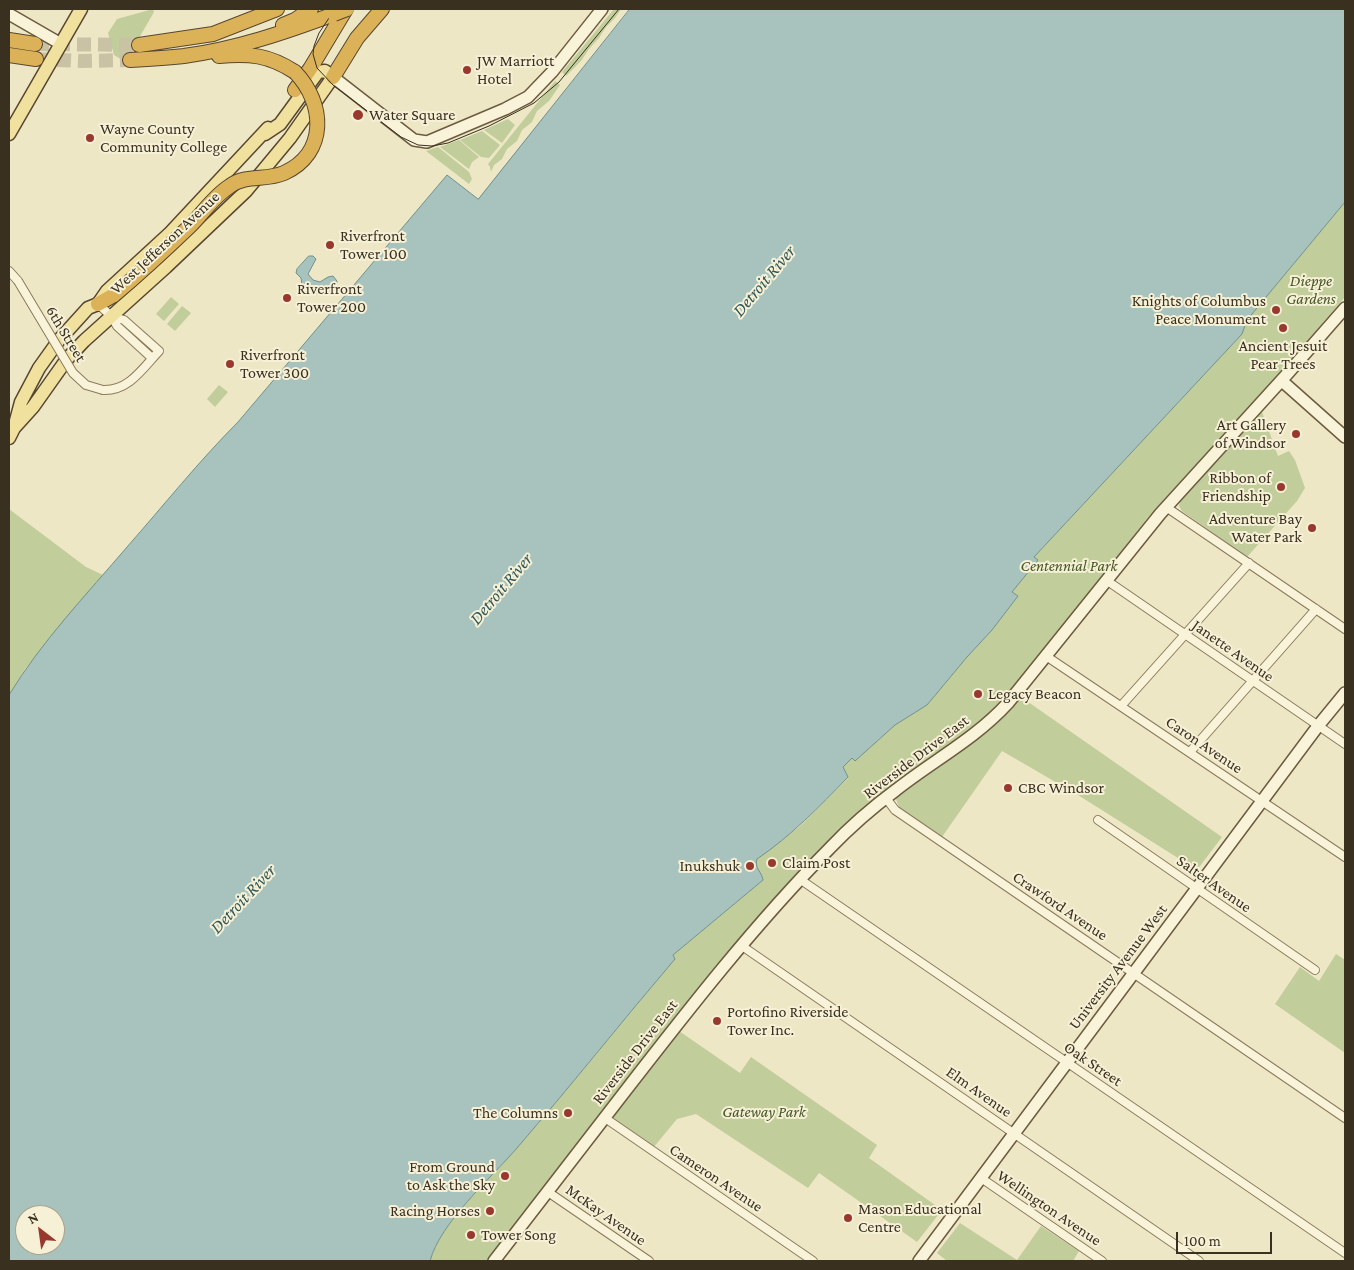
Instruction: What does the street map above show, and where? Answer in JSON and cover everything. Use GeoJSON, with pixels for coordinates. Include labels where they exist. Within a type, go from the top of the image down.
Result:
{"type":"FeatureCollection","features":[{"type":"Feature","properties":{"kind":"highway"},"geometry":{"type":"LineString","coordinates":[[212,34],[256,9]]}},
{"type":"Feature","properties":{"kind":"highway"},"geometry":{"type":"LineString","coordinates":[[139,45],[212,34],[277,9]]}},
{"type":"Feature","properties":{"kind":"highway"},"geometry":{"type":"LineString","coordinates":[[159,58],[275,29],[295,20],[311,9]]}},
{"type":"Feature","properties":{"kind":"highway"},"geometry":{"type":"LineString","coordinates":[[333,77],[357,38],[382,9]]}},
{"type":"Feature","properties":{"kind":"highway"},"geometry":{"type":"LineString","coordinates":[[130,60],[186,55],[264,38],[342,11]]}},
{"type":"Feature","properties":{"kind":"highway"},"geometry":{"type":"LineString","coordinates":[[296,90],[310,70],[342,11]]}},
{"type":"Feature","properties":{"kind":"highway"},"geometry":{"type":"LineString","coordinates":[[9,40],[35,44]]}},
{"type":"Feature","properties":{"kind":"highway"},"geometry":{"type":"LineString","coordinates":[[9,55],[36,58]]}},
{"type":"Feature","properties":{"kind":"highway"},"geometry":{"type":"LineString","coordinates":[[98,304],[114,295],[166,250],[230,185],[248,178],[266,178],[283,174],[298,166],[307,157],[314,143],[318,125],[313,97],[304,81],[295,72],[260,56],[228,55],[203,57],[186,55]]}},
{"type":"Feature","properties":{"kind":"main road"},"geometry":{"type":"LineString","coordinates":[[9,134],[81,9]]}},
{"type":"Feature","properties":{"kind":"main road"},"geometry":{"type":"LineString","coordinates":[[265,134],[280,124],[318,72],[325,71],[413,139],[420,142],[430,141],[505,109],[528,97],[552,72],[602,9]]}},
{"type":"Feature","properties":{"kind":"main road"},"geometry":{"type":"LineString","coordinates":[[9,14],[61,44]]}},
{"type":"Feature","properties":{"kind":"main road","name":"West Jefferson Avenue"},"geometry":{"type":"LineString","coordinates":[[10,431],[33,407],[67,359],[84,340],[166,267],[246,191],[290,138],[333,77]]}},
{"type":"Feature","properties":{"kind":"main road","name":"West Jefferson Avenue"},"geometry":{"type":"LineString","coordinates":[[10,431],[21,402],[39,368],[59,340],[88,308],[98,304],[107,291],[169,234],[265,134],[296,90]]}},
{"type":"Feature","properties":{"kind":"main road","name":"Riverside Drive East"},"geometry":{"type":"LineString","coordinates":[[495,1261],[664,1041],[742,946],[838,840],[886,798],[972,737],[993,719],[1166,507],[1282,381],[1345,308]]}},
{"type":"Feature","properties":{"kind":"main road"},"geometry":{"type":"LineString","coordinates":[[67,359],[62,364],[58,364],[54,359],[76,328],[83,314]]}},
{"type":"Feature","properties":{"kind":"main road"},"geometry":{"type":"LineString","coordinates":[[1282,381],[1345,437]]}},
{"type":"Feature","properties":{"kind":"main road","name":"University Avenue West"},"geometry":{"type":"LineString","coordinates":[[919,1261],[1318,726],[1345,693]]}},
{"type":"Feature","properties":{"kind":"street","name":"6th Street"},"geometry":{"type":"LineString","coordinates":[[9,271],[18,281],[73,373],[86,385],[103,390],[114,390],[126,384],[137,376],[159,351],[124,320],[111,316]]}},
{"type":"Feature","properties":{"kind":"street"},"geometry":{"type":"LineString","coordinates":[[98,304],[111,316],[117,326],[152,358]]}},
{"type":"Feature","properties":{"kind":"street"},"geometry":{"type":"LineString","coordinates":[[1166,507],[1345,628]]}},
{"type":"Feature","properties":{"kind":"street"},"geometry":{"type":"LineString","coordinates":[[1121,706],[1249,563]]}},
{"type":"Feature","properties":{"kind":"street","name":"Janette Avenue"},"geometry":{"type":"LineString","coordinates":[[1106,580],[1345,744]]}},
{"type":"Feature","properties":{"kind":"street"},"geometry":{"type":"LineString","coordinates":[[1190,752],[1316,609]]}},
{"type":"Feature","properties":{"kind":"street","name":"Caron Avenue"},"geometry":{"type":"LineString","coordinates":[[1046,656],[1345,857]]}},
{"type":"Feature","properties":{"kind":"street","name":"Crawford Avenue"},"geometry":{"type":"LineString","coordinates":[[886,798],[895,810],[1345,1118]]}},
{"type":"Feature","properties":{"kind":"street","name":"Salter Avenue"},"geometry":{"type":"LineString","coordinates":[[1098,820],[1315,970]]}},
{"type":"Feature","properties":{"kind":"street","name":"Oak Street"},"geometry":{"type":"LineString","coordinates":[[801,880],[1345,1253]]}},
{"type":"Feature","properties":{"kind":"street","name":"Elm Avenue"},"geometry":{"type":"LineString","coordinates":[[742,946],[1199,1261]]}},
{"type":"Feature","properties":{"kind":"street","name":"Cameron Avenue"},"geometry":{"type":"LineString","coordinates":[[605,1118],[813,1261]]}},
{"type":"Feature","properties":{"kind":"street","name":"Wellington Avenue"},"geometry":{"type":"LineString","coordinates":[[981,1178],[1102,1261]]}},
{"type":"Feature","properties":{"kind":"street","name":"McKay Avenue"},"geometry":{"type":"LineString","coordinates":[[548,1192],[649,1261]]}},
{"type":"Feature","properties":{"kind":"green space"},"geometry":{"type":"Polygon","coordinates":[[[153,9],[154,12],[127,59],[124,61],[114,55],[108,33],[117,19],[153,9]]]}},
{"type":"Feature","properties":{"kind":"green space"},"geometry":{"type":"Polygon","coordinates":[[[614,9],[621,9],[581,61],[566,76],[562,72],[614,9]]]}},
{"type":"Feature","properties":{"kind":"green space"},"geometry":{"type":"Polygon","coordinates":[[[555,81],[560,85],[549,101],[537,111],[532,122],[522,130],[517,141],[507,149],[502,159],[494,165],[491,172],[488,164],[555,81]]]}},
{"type":"Feature","properties":{"kind":"green space"},"geometry":{"type":"Polygon","coordinates":[[[508,119],[515,125],[502,143],[484,130],[508,119]]]}},
{"type":"Feature","properties":{"kind":"green space"},"geometry":{"type":"Polygon","coordinates":[[[482,131],[500,145],[489,158],[481,157],[460,140],[482,131]]]}},
{"type":"Feature","properties":{"kind":"green space"},"geometry":{"type":"Polygon","coordinates":[[[459,140],[479,157],[472,162],[469,169],[440,147],[459,140]]]}},
{"type":"Feature","properties":{"kind":"green space"},"geometry":{"type":"Polygon","coordinates":[[[438,147],[469,172],[472,179],[469,184],[426,151],[438,147]]]}},
{"type":"Feature","properties":{"kind":"green space","name":"Centennial Park"},"geometry":{"type":"Polygon","coordinates":[[[1345,202],[1345,297],[1282,370],[1148,517],[1013,692],[987,717],[869,805],[813,856],[696,992],[488,1261],[430,1261],[444,1232],[455,1217],[577,1078],[675,959],[673,955],[763,880],[756,867],[757,859],[800,826],[848,778],[843,767],[852,758],[855,761],[895,725],[927,705],[992,630],[1018,596],[1012,592],[1038,560],[1034,557],[1242,334],[1247,320],[1345,202]]]}},
{"type":"Feature","properties":{"kind":"green space"},"geometry":{"type":"Polygon","coordinates":[[[171,297],[179,304],[164,321],[156,314],[171,297]]]}},
{"type":"Feature","properties":{"kind":"green space"},"geometry":{"type":"Polygon","coordinates":[[[182,306],[191,313],[175,331],[167,324],[182,306]]]}},
{"type":"Feature","properties":{"kind":"green space"},"geometry":{"type":"Polygon","coordinates":[[[219,385],[228,392],[215,407],[207,399],[219,385]]]}},
{"type":"Feature","properties":{"kind":"green space"},"geometry":{"type":"Polygon","coordinates":[[[1262,412],[1278,456],[1289,451],[1295,460],[1305,488],[1297,501],[1247,557],[1182,511],[1179,506],[1180,501],[1262,412]]]}},
{"type":"Feature","properties":{"kind":"green space"},"geometry":{"type":"Polygon","coordinates":[[[9,509],[86,567],[103,575],[25,669],[9,695],[9,509]]]}},
{"type":"Feature","properties":{"kind":"green space"},"geometry":{"type":"Polygon","coordinates":[[[1021,697],[1222,837],[1197,870],[1078,795],[1002,751],[942,837],[899,807],[896,799],[898,795],[978,738],[1021,697]]]}},
{"type":"Feature","properties":{"kind":"green space"},"geometry":{"type":"Polygon","coordinates":[[[1336,954],[1345,960],[1345,1053],[1275,1004],[1300,967],[1319,981],[1336,954]]]}},
{"type":"Feature","properties":{"kind":"green space","name":"Gateway Park"},"geometry":{"type":"Polygon","coordinates":[[[679,1031],[740,1073],[751,1057],[877,1145],[869,1158],[942,1210],[917,1242],[819,1173],[808,1188],[696,1114],[677,1119],[653,1148],[615,1122],[614,1117],[679,1031]]]}},
{"type":"Feature","properties":{"kind":"green space"},"geometry":{"type":"Polygon","coordinates":[[[960,1223],[1017,1260],[1041,1226],[1079,1251],[1073,1261],[947,1261],[937,1253],[960,1223]]]}},
{"type":"Feature","properties":{"kind":"water","name":"Detroit River"},"geometry":{"type":"Polygon","coordinates":[[[630,9],[1345,9],[1345,202],[1247,320],[1242,334],[1034,557],[1038,560],[1012,592],[1018,596],[992,630],[927,705],[895,725],[855,761],[852,758],[843,767],[848,777],[793,831],[757,859],[757,867],[763,880],[673,955],[675,959],[557,1101],[455,1216],[436,1246],[430,1261],[9,1261],[9,695],[35,656],[65,619],[195,468],[238,422],[447,175],[478,199],[630,9]]]}},
{"type":"Feature","properties":{"kind":"water"},"geometry":{"type":"Polygon","coordinates":[[[309,256],[313,256],[316,259],[308,274],[313,280],[320,282],[333,276],[337,281],[336,287],[322,294],[304,288],[301,278],[296,273],[297,269],[309,256]]]}},
{"type":"Feature","properties":{"kind":"tunnel"},"geometry":{"type":"LineString","coordinates":[[35,44],[139,45]]}},
{"type":"Feature","properties":{"kind":"tunnel"},"geometry":{"type":"LineString","coordinates":[[36,59],[81,61],[130,60]]}},
{"type":"Feature","properties":{"kind":"tram line"},"geometry":{"type":"LineString","coordinates":[[335,9],[319,33],[314,46],[313,54],[317,68],[333,85],[401,137],[418,145],[432,146],[448,143],[489,126],[534,103],[559,82],[619,9]]}},
{"type":"Feature","properties":{"kind":"place","name":"JW Marriott Hotel"},"geometry":{"type":"Point","coordinates":[467,70]}},
{"type":"Feature","properties":{"kind":"place","name":"Water Square"},"geometry":{"type":"Point","coordinates":[358,115]}},
{"type":"Feature","properties":{"kind":"place","name":"Wayne County Community College"},"geometry":{"type":"Point","coordinates":[90,138]}},
{"type":"Feature","properties":{"kind":"place","name":"Riverfront Tower 100"},"geometry":{"type":"Point","coordinates":[330,245]}},
{"type":"Feature","properties":{"kind":"place","name":"Riverfront Tower 200"},"geometry":{"type":"Point","coordinates":[287,298]}},
{"type":"Feature","properties":{"kind":"place","name":"Knights of Columbus Peace Monument"},"geometry":{"type":"Point","coordinates":[1276,310]}},
{"type":"Feature","properties":{"kind":"place","name":"Ancient Jesuit Pear Trees"},"geometry":{"type":"Point","coordinates":[1283,328]}},
{"type":"Feature","properties":{"kind":"place","name":"Riverfront Tower 300"},"geometry":{"type":"Point","coordinates":[230,364]}},
{"type":"Feature","properties":{"kind":"place","name":"Art Gallery of Windsor"},"geometry":{"type":"Point","coordinates":[1296,434]}},
{"type":"Feature","properties":{"kind":"place","name":"Ribbon of Friendship"},"geometry":{"type":"Point","coordinates":[1281,487]}},
{"type":"Feature","properties":{"kind":"place","name":"Adventure Bay Water Park"},"geometry":{"type":"Point","coordinates":[1312,528]}},
{"type":"Feature","properties":{"kind":"place","name":"Legacy Beacon"},"geometry":{"type":"Point","coordinates":[978,694]}},
{"type":"Feature","properties":{"kind":"place","name":"CBC Windsor"},"geometry":{"type":"Point","coordinates":[1008,788]}},
{"type":"Feature","properties":{"kind":"place","name":"Claim Post"},"geometry":{"type":"Point","coordinates":[772,863]}},
{"type":"Feature","properties":{"kind":"place","name":"Inukshuk"},"geometry":{"type":"Point","coordinates":[750,866]}},
{"type":"Feature","properties":{"kind":"place","name":"Portofino Riverside Tower Inc."},"geometry":{"type":"Point","coordinates":[717,1021]}},
{"type":"Feature","properties":{"kind":"place","name":"The Columns"},"geometry":{"type":"Point","coordinates":[568,1113]}},
{"type":"Feature","properties":{"kind":"place","name":"From Ground to Ask the Sky"},"geometry":{"type":"Point","coordinates":[505,1176]}},
{"type":"Feature","properties":{"kind":"place","name":"Racing Horses"},"geometry":{"type":"Point","coordinates":[490,1211]}},
{"type":"Feature","properties":{"kind":"place","name":"Mason Educational Centre"},"geometry":{"type":"Point","coordinates":[848,1218]}},
{"type":"Feature","properties":{"kind":"place","name":"Tower Song"},"geometry":{"type":"Point","coordinates":[471,1235]}},
{"type":"Feature","properties":{"kind":"park label","name":"Dieppe Gardens"},"geometry":{"type":"Point","coordinates":[1311,290]}}]}
